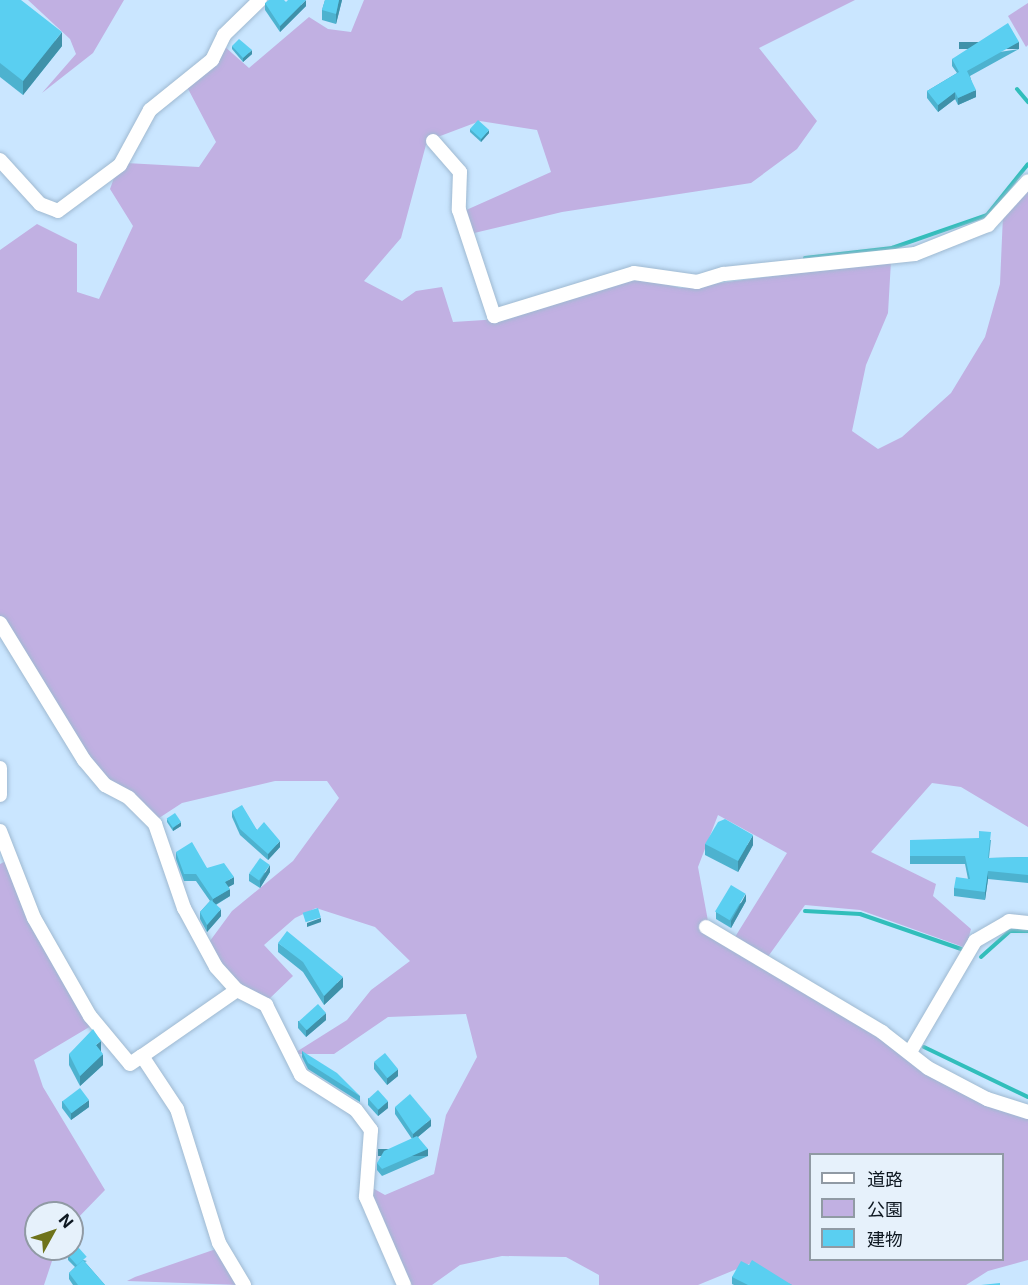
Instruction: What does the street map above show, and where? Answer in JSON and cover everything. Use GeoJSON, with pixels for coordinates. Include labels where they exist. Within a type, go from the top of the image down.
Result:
{"type":"FeatureCollection","features":[{"type":"Feature","properties":{"kind":"street"},"geometry":{"type":"LineString","coordinates":[[0,159],[40,204],[58,211],[120,165],[150,110],[212,60],[224,35],[260,0]]}},
{"type":"Feature","properties":{"kind":"street"},"geometry":{"type":"LineString","coordinates":[[433,141],[460,172],[459,210],[494,316],[634,273],[689,283],[724,274],[915,254],[988,225],[1028,181]]}},
{"type":"Feature","properties":{"kind":"street"},"geometry":{"type":"LineString","coordinates":[[0,623],[84,760],[105,785],[129,798],[155,824],[184,908],[206,952],[237,990],[267,1005],[301,1075],[356,1110],[371,1130],[366,1197],[404,1285]]}},
{"type":"Feature","properties":{"kind":"street"},"geometry":{"type":"LineString","coordinates":[[0,768],[0,795]]}},
{"type":"Feature","properties":{"kind":"street"},"geometry":{"type":"LineString","coordinates":[[0,831],[34,918],[90,1016],[130,1064],[237,990]]}},
{"type":"Feature","properties":{"kind":"street"},"geometry":{"type":"LineString","coordinates":[[910,1052],[975,941],[1009,921],[1028,923]]}},
{"type":"Feature","properties":{"kind":"street"},"geometry":{"type":"LineString","coordinates":[[706,927],[910,1052],[928,1068],[987,1099],[1028,1112]]}},
{"type":"Feature","properties":{"kind":"street"},"geometry":{"type":"LineString","coordinates":[[142,1056],[177,1109],[219,1243],[244,1285]]}},
{"type":"Feature","properties":{"kind":"green space"},"geometry":{"type":"Polygon","coordinates":[[[28,0],[124,0],[93,53],[42,93],[76,54],[70,39],[28,0]]]}},
{"type":"Feature","properties":{"kind":"green space"},"geometry":{"type":"Polygon","coordinates":[[[364,0],[855,0],[759,48],[817,121],[797,149],[751,183],[562,212],[470,234],[464,211],[551,172],[537,130],[480,121],[427,141],[401,238],[364,281],[402,301],[416,291],[442,287],[453,322],[500,319],[635,277],[681,288],[891,261],[888,313],[866,365],[852,431],[878,449],[902,437],[951,393],[985,337],[1000,284],[1003,215],[1028,188],[1028,827],[961,787],[932,783],[871,852],[936,884],[933,896],[971,929],[966,948],[860,910],[805,905],[767,958],[735,937],[787,853],[718,815],[698,867],[708,921],[703,928],[886,1040],[1028,1117],[1028,1260],[988,1271],[966,1285],[790,1285],[754,1262],[698,1285],[599,1285],[599,1275],[566,1257],[502,1256],[460,1265],[432,1285],[407,1285],[369,1186],[385,1195],[434,1174],[446,1115],[477,1057],[466,1014],[388,1017],[334,1054],[293,1054],[347,1020],[371,990],[410,961],[375,927],[316,908],[295,918],[264,945],[293,976],[267,1001],[232,981],[207,945],[232,911],[293,861],[339,798],[327,781],[275,781],[182,803],[156,820],[100,771],[0,626],[0,250],[37,224],[77,244],[77,292],[99,299],[133,226],[110,189],[115,175],[126,163],[199,167],[216,142],[186,85],[224,46],[249,68],[309,17],[328,29],[351,32],[364,0]]]}},
{"type":"Feature","properties":{"kind":"green space"},"geometry":{"type":"Polygon","coordinates":[[[1028,3],[1028,45],[1026,47],[1008,16],[1028,3]]]}},
{"type":"Feature","properties":{"kind":"green space"},"geometry":{"type":"Polygon","coordinates":[[[6,861],[91,1026],[34,1060],[43,1087],[105,1190],[84,1212],[84,1201],[24,1201],[24,1261],[52,1261],[44,1285],[0,1285],[0,864],[6,861]]]}},
{"type":"Feature","properties":{"kind":"green space"},"geometry":{"type":"Polygon","coordinates":[[[216,1249],[240,1285],[127,1281],[135,1277],[216,1249]]]}},
{"type":"Feature","properties":{"kind":"building"},"geometry":{"type":"Polygon","coordinates":[[[0,0],[21,0],[62,32],[23,81],[0,63],[0,0]]]}},
{"type":"Feature","properties":{"kind":"building"},"geometry":{"type":"Polygon","coordinates":[[[269,0],[286,2],[306,0],[280,26],[265,3],[269,0]]]}},
{"type":"Feature","properties":{"kind":"building"},"geometry":{"type":"Polygon","coordinates":[[[325,0],[339,0],[336,14],[322,10],[325,0]]]}},
{"type":"Feature","properties":{"kind":"building"},"geometry":{"type":"Polygon","coordinates":[[[1008,23],[1019,42],[967,71],[976,90],[958,98],[955,92],[938,105],[927,91],[959,72],[952,59],[1008,23]]]}},
{"type":"Feature","properties":{"kind":"building"},"geometry":{"type":"Polygon","coordinates":[[[239,39],[252,50],[243,58],[232,46],[239,39]]]}},
{"type":"Feature","properties":{"kind":"building"},"geometry":{"type":"Polygon","coordinates":[[[478,120],[489,130],[481,139],[470,129],[478,120]]]}},
{"type":"Feature","properties":{"kind":"building"},"geometry":{"type":"Polygon","coordinates":[[[242,805],[257,830],[264,822],[280,841],[268,854],[240,829],[232,811],[242,805]]]}},
{"type":"Feature","properties":{"kind":"building"},"geometry":{"type":"Polygon","coordinates":[[[175,813],[181,822],[173,828],[167,819],[175,813]]]}},
{"type":"Feature","properties":{"kind":"building"},"geometry":{"type":"Polygon","coordinates":[[[725,819],[753,835],[738,861],[705,844],[718,822],[725,819]]]}},
{"type":"Feature","properties":{"kind":"building"},"geometry":{"type":"Polygon","coordinates":[[[979,831],[991,832],[988,858],[1028,857],[1028,875],[988,871],[985,892],[954,888],[956,877],[970,879],[965,856],[910,856],[910,840],[979,838],[979,831]]]}},
{"type":"Feature","properties":{"kind":"building"},"geometry":{"type":"Polygon","coordinates":[[[192,842],[207,868],[224,863],[234,877],[225,882],[230,889],[213,899],[196,874],[184,874],[176,852],[192,842]]]}},
{"type":"Feature","properties":{"kind":"building"},"geometry":{"type":"Polygon","coordinates":[[[260,858],[270,865],[259,880],[249,874],[260,858]]]}},
{"type":"Feature","properties":{"kind":"building"},"geometry":{"type":"Polygon","coordinates":[[[731,885],[746,894],[730,920],[715,912],[731,885]]]}},
{"type":"Feature","properties":{"kind":"building"},"geometry":{"type":"Polygon","coordinates":[[[211,900],[221,909],[207,925],[200,912],[211,900]]]}},
{"type":"Feature","properties":{"kind":"building"},"geometry":{"type":"Polygon","coordinates":[[[318,908],[321,918],[306,922],[303,913],[318,908]]]}},
{"type":"Feature","properties":{"kind":"building"},"geometry":{"type":"Polygon","coordinates":[[[287,931],[343,977],[324,996],[303,962],[278,943],[287,931]]]}},
{"type":"Feature","properties":{"kind":"building"},"geometry":{"type":"Polygon","coordinates":[[[318,1004],[326,1013],[307,1030],[299,1021],[318,1004]]]}},
{"type":"Feature","properties":{"kind":"building"},"geometry":{"type":"Polygon","coordinates":[[[93,1029],[101,1041],[96,1045],[103,1054],[80,1076],[69,1054],[93,1029]]]}},
{"type":"Feature","properties":{"kind":"building"},"geometry":{"type":"Polygon","coordinates":[[[302,1051],[337,1073],[360,1096],[308,1063],[302,1051]]]}},
{"type":"Feature","properties":{"kind":"building"},"geometry":{"type":"Polygon","coordinates":[[[385,1053],[398,1069],[387,1078],[374,1062],[385,1053]]]}},
{"type":"Feature","properties":{"kind":"building"},"geometry":{"type":"Polygon","coordinates":[[[80,1088],[89,1100],[71,1113],[62,1101],[80,1088]]]}},
{"type":"Feature","properties":{"kind":"building"},"geometry":{"type":"Polygon","coordinates":[[[378,1090],[388,1101],[378,1110],[368,1099],[378,1090]]]}},
{"type":"Feature","properties":{"kind":"building"},"geometry":{"type":"Polygon","coordinates":[[[410,1094],[431,1119],[413,1134],[395,1107],[410,1094]]]}},
{"type":"Feature","properties":{"kind":"building"},"geometry":{"type":"Polygon","coordinates":[[[417,1136],[428,1149],[382,1169],[377,1163],[384,1151],[417,1136]]]}},
{"type":"Feature","properties":{"kind":"building"},"geometry":{"type":"Polygon","coordinates":[[[752,1260],[792,1285],[748,1285],[732,1277],[741,1261],[749,1265],[752,1260]]]}},
{"type":"Feature","properties":{"kind":"building"},"geometry":{"type":"Polygon","coordinates":[[[84,1261],[105,1285],[78,1285],[69,1273],[84,1261]]]}},
{"type":"Feature","properties":{"kind":"waterway"},"geometry":{"type":"LineString","coordinates":[[1017,89],[1028,102]]}},
{"type":"Feature","properties":{"kind":"waterway"},"geometry":{"type":"LineString","coordinates":[[805,258],[892,248],[987,215],[1028,164]]}},
{"type":"Feature","properties":{"kind":"waterway"},"geometry":{"type":"LineString","coordinates":[[805,911],[860,914],[961,949]]}},
{"type":"Feature","properties":{"kind":"waterway"},"geometry":{"type":"LineString","coordinates":[[981,957],[1010,931],[1028,931]]}},
{"type":"Feature","properties":{"kind":"waterway"},"geometry":{"type":"LineString","coordinates":[[924,1047],[1028,1097]]}}]}
